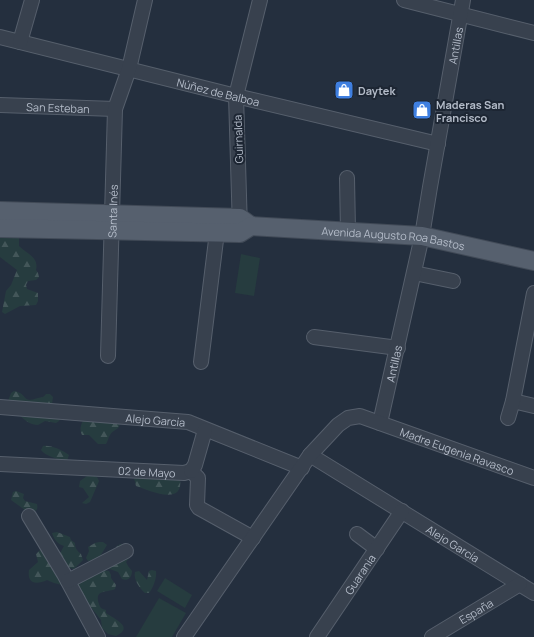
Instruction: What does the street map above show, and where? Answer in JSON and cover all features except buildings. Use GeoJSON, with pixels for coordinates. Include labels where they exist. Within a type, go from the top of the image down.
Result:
{"type":"FeatureCollection","features":[{"type":"Feature","properties":{"kind":"main road","name":"Avenida Augusto Roa Bastos"},"geometry":{"type":"LineString","coordinates":[[0,211],[111,223],[217,232],[243,226]]}},
{"type":"Feature","properties":{"kind":"main road","name":"Avenida Augusto Roa Bastos"},"geometry":{"type":"LineString","coordinates":[[0,228],[111,223],[243,226],[348,231],[422,236],[534,261]]}},
{"type":"Feature","properties":{"kind":"street"},"geometry":{"type":"LineString","coordinates":[[20,42],[32,0]]}},
{"type":"Feature","properties":{"kind":"street","name":"Santa Inés"},"geometry":{"type":"LineString","coordinates":[[108,356],[111,223],[116,109],[129,69],[145,0]]}},
{"type":"Feature","properties":{"kind":"street","name":"Guirnalda"},"geometry":{"type":"LineString","coordinates":[[243,226],[236,96],[260,0]]}},
{"type":"Feature","properties":{"kind":"street"},"geometry":{"type":"LineString","coordinates":[[404,0],[534,32]]}},
{"type":"Feature","properties":{"kind":"street","name":"Antillas"},"geometry":{"type":"LineString","coordinates":[[380,423],[422,236],[463,0]]}},
{"type":"Feature","properties":{"kind":"street","name":"Núñez de Balboa"},"geometry":{"type":"LineString","coordinates":[[0,37],[236,96],[438,144]]}},
{"type":"Feature","properties":{"kind":"street","name":"San Esteban"},"geometry":{"type":"LineString","coordinates":[[0,105],[116,109]]}},
{"type":"Feature","properties":{"kind":"street"},"geometry":{"type":"LineString","coordinates":[[347,178],[348,231]]}},
{"type":"Feature","properties":{"kind":"street"},"geometry":{"type":"LineString","coordinates":[[201,362],[217,232]]}},
{"type":"Feature","properties":{"kind":"street"},"geometry":{"type":"LineString","coordinates":[[414,273],[454,281]]}},
{"type":"Feature","properties":{"kind":"street"},"geometry":{"type":"LineString","coordinates":[[508,418],[513,401],[534,293]]}},
{"type":"Feature","properties":{"kind":"street"},"geometry":{"type":"LineString","coordinates":[[314,337],[398,348]]}},
{"type":"Feature","properties":{"kind":"street"},"geometry":{"type":"LineString","coordinates":[[513,401],[534,406]]}},
{"type":"Feature","properties":{"kind":"street","name":"Alejo García"},"geometry":{"type":"LineString","coordinates":[[0,407],[188,422],[302,468]]}},
{"type":"Feature","properties":{"kind":"street"},"geometry":{"type":"LineString","coordinates":[[184,637],[310,455],[338,425],[348,418],[360,416],[380,423]]}},
{"type":"Feature","properties":{"kind":"street","name":"Madre Eugenia Ravasco"},"geometry":{"type":"LineString","coordinates":[[380,423],[534,478]]}},
{"type":"Feature","properties":{"kind":"street"},"geometry":{"type":"LineString","coordinates":[[191,471],[195,465],[205,430]]}},
{"type":"Feature","properties":{"kind":"street","name":"Alejo García"},"geometry":{"type":"LineString","coordinates":[[310,455],[534,593]]}},
{"type":"Feature","properties":{"kind":"street","name":"02 de Mayo"},"geometry":{"type":"LineString","coordinates":[[0,464],[184,473],[191,471],[198,478],[197,505],[199,508],[253,538]]}},
{"type":"Feature","properties":{"kind":"street","name":"Guarania"},"geometry":{"type":"LineString","coordinates":[[317,637],[402,511]]}},
{"type":"Feature","properties":{"kind":"street"},"geometry":{"type":"LineString","coordinates":[[29,516],[68,581],[98,637]]}},
{"type":"Feature","properties":{"kind":"street"},"geometry":{"type":"LineString","coordinates":[[357,534],[377,549]]}},
{"type":"Feature","properties":{"kind":"street"},"geometry":{"type":"LineString","coordinates":[[68,581],[126,551]]}},
{"type":"Feature","properties":{"kind":"street","name":"España"},"geometry":{"type":"LineString","coordinates":[[432,637],[520,584]]}},
{"type":"Feature","properties":{"kind":"green space"},"geometry":{"type":"Polygon","coordinates":[[[0,225],[19,234],[19,246],[32,256],[36,262],[36,270],[39,277],[36,280],[28,281],[26,285],[27,289],[38,293],[38,301],[36,305],[20,306],[5,314],[2,312],[6,291],[11,285],[17,270],[0,257],[0,225]]]}},
{"type":"Feature","properties":{"kind":"green space"},"geometry":{"type":"Polygon","coordinates":[[[241,254],[260,258],[254,296],[235,293],[241,254]]]}},
{"type":"Feature","properties":{"kind":"green space"},"geometry":{"type":"Polygon","coordinates":[[[14,391],[19,392],[29,400],[50,394],[53,397],[52,404],[61,417],[59,421],[56,423],[45,421],[38,425],[29,423],[8,401],[11,393],[14,391]]]}},
{"type":"Feature","properties":{"kind":"green space"},"geometry":{"type":"Polygon","coordinates":[[[85,418],[120,423],[109,436],[106,444],[98,444],[89,435],[82,435],[81,426],[85,418]]]}},
{"type":"Feature","properties":{"kind":"green space"},"geometry":{"type":"Polygon","coordinates":[[[43,446],[53,447],[66,453],[69,455],[67,461],[61,462],[45,454],[41,450],[43,446]]]}},
{"type":"Feature","properties":{"kind":"green space"},"geometry":{"type":"Polygon","coordinates":[[[90,474],[97,477],[99,481],[90,502],[86,504],[82,503],[89,497],[83,488],[79,487],[80,481],[90,474]]]}},
{"type":"Feature","properties":{"kind":"green space"},"geometry":{"type":"Polygon","coordinates":[[[135,475],[180,479],[180,488],[171,495],[156,493],[136,486],[134,478],[135,475]]]}},
{"type":"Feature","properties":{"kind":"green space"},"geometry":{"type":"Polygon","coordinates":[[[16,491],[24,494],[23,498],[25,501],[37,504],[36,511],[32,513],[25,510],[11,500],[13,492],[16,491]]]}},
{"type":"Feature","properties":{"kind":"green space"},"geometry":{"type":"Polygon","coordinates":[[[57,532],[70,537],[75,543],[76,549],[81,554],[83,560],[74,569],[63,566],[58,557],[64,546],[58,543],[52,533],[57,532]]]}},
{"type":"Feature","properties":{"kind":"green space"},"geometry":{"type":"Polygon","coordinates":[[[99,542],[103,542],[107,545],[99,558],[88,561],[86,558],[89,551],[88,547],[99,542]]]}},
{"type":"Feature","properties":{"kind":"green space"},"geometry":{"type":"Polygon","coordinates":[[[120,544],[127,544],[132,554],[126,562],[132,571],[131,577],[127,580],[122,579],[118,572],[107,568],[106,554],[110,550],[116,551],[116,547],[120,544]]]}},
{"type":"Feature","properties":{"kind":"green space"},"geometry":{"type":"Polygon","coordinates":[[[42,548],[64,582],[62,585],[47,580],[36,583],[31,581],[29,578],[29,570],[38,562],[36,554],[42,548]]]}},
{"type":"Feature","properties":{"kind":"green space"},"geometry":{"type":"Polygon","coordinates":[[[97,569],[109,571],[111,578],[116,585],[115,589],[99,594],[98,599],[99,605],[102,609],[106,610],[106,613],[123,626],[124,629],[116,636],[108,634],[102,628],[101,620],[79,592],[75,578],[97,569]]]}},
{"type":"Feature","properties":{"kind":"green space"},"geometry":{"type":"Polygon","coordinates":[[[139,571],[147,580],[149,571],[156,571],[156,577],[149,593],[145,593],[137,584],[135,572],[139,571]]]}},
{"type":"Feature","properties":{"kind":"green space"},"geometry":{"type":"Polygon","coordinates":[[[165,578],[192,595],[185,608],[157,591],[165,578]]]}},
{"type":"Feature","properties":{"kind":"green space"},"geometry":{"type":"Polygon","coordinates":[[[159,598],[186,613],[172,637],[136,637],[159,598]]]}},
{"type":"Feature","properties":{"kind":"place","name":"Daytek"},"geometry":{"type":"Point","coordinates":[344,90]}},
{"type":"Feature","properties":{"kind":"place","name":"Maderas San Francisco"},"geometry":{"type":"Point","coordinates":[422,110]}}]}
